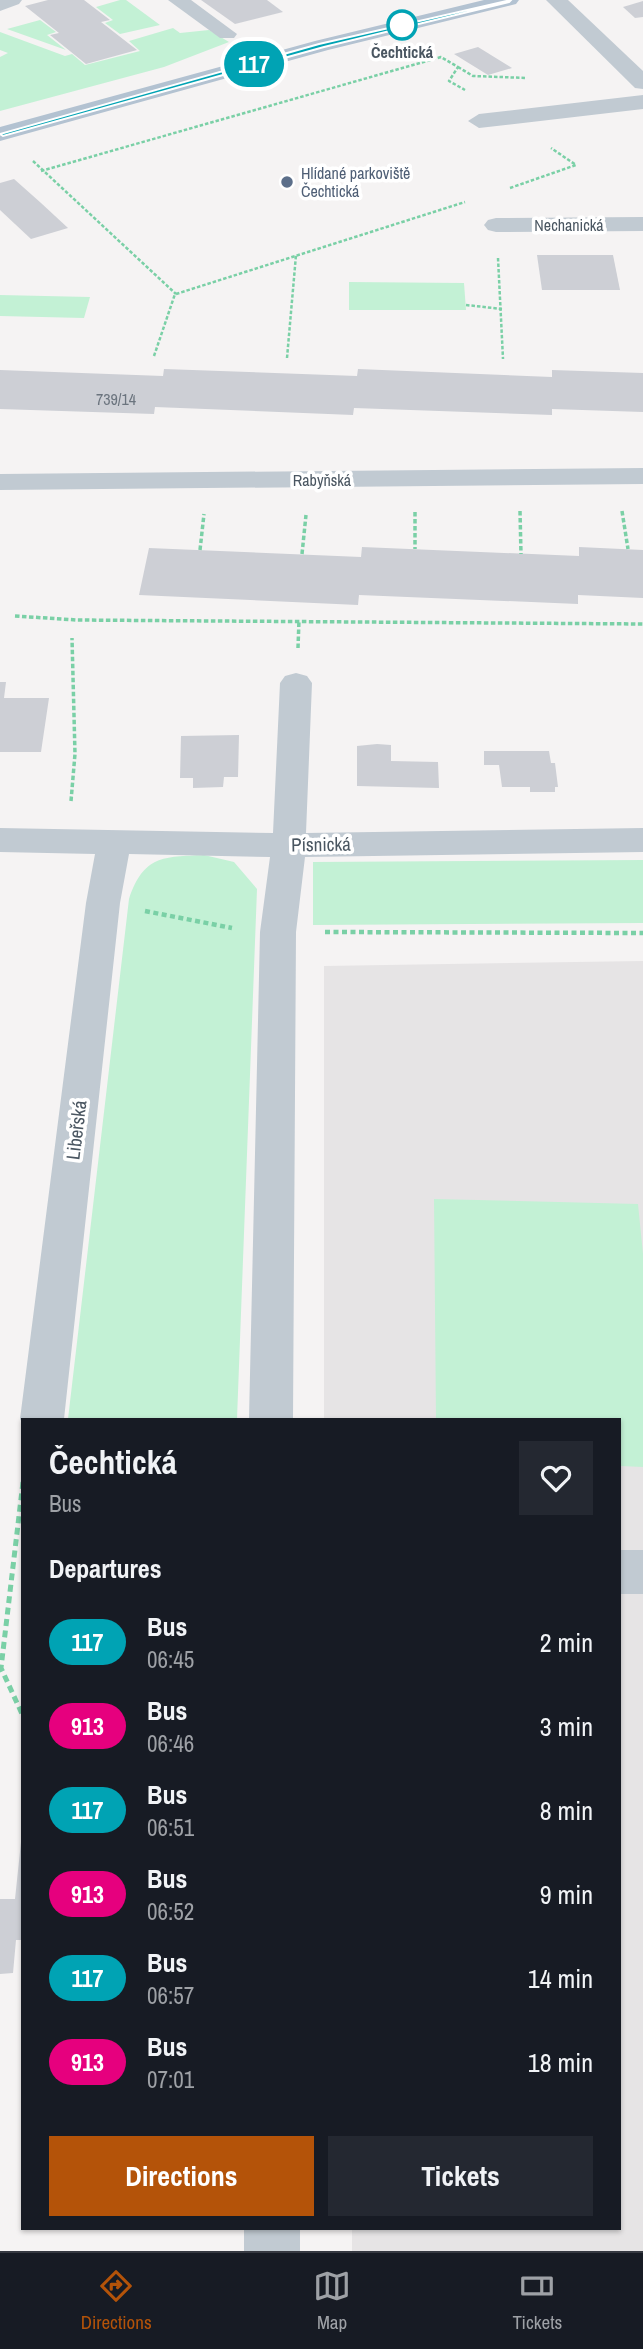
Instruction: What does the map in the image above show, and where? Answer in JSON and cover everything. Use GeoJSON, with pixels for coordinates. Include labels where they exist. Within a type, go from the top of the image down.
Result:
{"type":"FeatureCollection","features":[{"type":"Feature","properties":{"kind":"main road"},"geometry":{"type":"LineString","coordinates":[[0,134],[322,45],[509,0]]}},
{"type":"Feature","properties":{"kind":"street"},"geometry":{"type":"LineString","coordinates":[[0,5],[12,0]]}},
{"type":"Feature","properties":{"kind":"street"},"geometry":{"type":"LineString","coordinates":[[178,0],[227,34]]}},
{"type":"Feature","properties":{"kind":"street"},"geometry":{"type":"LineString","coordinates":[[556,0],[643,83]]}},
{"type":"Feature","properties":{"kind":"street"},"geometry":{"type":"LineString","coordinates":[[479,121],[643,102]]}},
{"type":"Feature","properties":{"kind":"street","name":"Nechanická"},"geometry":{"type":"LineString","coordinates":[[496,225],[643,224]]}},
{"type":"Feature","properties":{"kind":"street","name":"Rabyňská"},"geometry":{"type":"LineString","coordinates":[[0,482],[643,476]]}},
{"type":"Feature","properties":{"kind":"street"},"geometry":{"type":"LineString","coordinates":[[271,1418],[278,932],[289,845],[296,683]]}},
{"type":"Feature","properties":{"kind":"street","name":"Písnická"},"geometry":{"type":"LineString","coordinates":[[0,840],[289,845],[643,840]]}},
{"type":"Feature","properties":{"kind":"street","name":"Libeřská"},"geometry":{"type":"LineString","coordinates":[[42,1418],[103,903],[114,842]]}},
{"type":"Feature","properties":{"kind":"street"},"geometry":{"type":"LineString","coordinates":[[621,1572],[643,1572]]}},
{"type":"Feature","properties":{"kind":"street"},"geometry":{"type":"LineString","coordinates":[[272,2230],[272,2251]]}},
{"type":"Feature","properties":{"kind":"path"},"geometry":{"type":"LineString","coordinates":[[41,171],[441,57],[473,76]]}},
{"type":"Feature","properties":{"kind":"path"},"geometry":{"type":"LineString","coordinates":[[457,67],[449,81],[471,94]]}},
{"type":"Feature","properties":{"kind":"path"},"geometry":{"type":"LineString","coordinates":[[176,294],[491,194],[576,164],[546,145]]}},
{"type":"Feature","properties":{"kind":"path"},"geometry":{"type":"LineString","coordinates":[[26,153],[41,171],[176,294]]}},
{"type":"Feature","properties":{"kind":"path"},"geometry":{"type":"LineString","coordinates":[[491,194],[496,225],[503,359]]}},
{"type":"Feature","properties":{"kind":"path"},"geometry":{"type":"LineString","coordinates":[[287,358],[296,255]]}},
{"type":"Feature","properties":{"kind":"path"},"geometry":{"type":"LineString","coordinates":[[153,356],[176,294]]}},
{"type":"Feature","properties":{"kind":"path"},"geometry":{"type":"LineString","coordinates":[[466,305],[502,309]]}},
{"type":"Feature","properties":{"kind":"path"},"geometry":{"type":"LineString","coordinates":[[518,479],[522,554]]}},
{"type":"Feature","properties":{"kind":"path"},"geometry":{"type":"LineString","coordinates":[[15,616],[77,620],[643,624]]}},
{"type":"Feature","properties":{"kind":"path"},"geometry":{"type":"LineString","coordinates":[[67,841],[75,754],[72,638]]}},
{"type":"Feature","properties":{"kind":"path"},"geometry":{"type":"LineString","coordinates":[[103,903],[256,932],[643,933]]}},
{"type":"Feature","properties":{"kind":"path"},"geometry":{"type":"LineString","coordinates":[[21,1499],[1,1668],[21,1712]]}},
{"type":"Feature","properties":{"kind":"shaded area"},"geometry":{"type":"Polygon","coordinates":[[[643,961],[643,2251],[352,2251],[352,2230],[621,2230],[621,1418],[324,1418],[324,966],[643,961]]]}},
{"type":"Feature","properties":{"kind":"green space"},"geometry":{"type":"Polygon","coordinates":[[[126,0],[160,25],[120,34],[105,23],[113,20],[96,7],[126,0]]]}},
{"type":"Feature","properties":{"kind":"green space"},"geometry":{"type":"Polygon","coordinates":[[[40,20],[56,32],[47,35],[66,50],[7,29],[40,20]]]}},
{"type":"Feature","properties":{"kind":"green space"},"geometry":{"type":"Polygon","coordinates":[[[173,28],[180,33],[209,30],[229,42],[164,67],[0,111],[0,57],[8,53],[0,50],[0,32],[65,56],[72,54],[85,65],[140,51],[129,41],[173,28]]]}},
{"type":"Feature","properties":{"kind":"green space"},"geometry":{"type":"Polygon","coordinates":[[[349,282],[464,283],[466,310],[349,310],[349,282]]]}},
{"type":"Feature","properties":{"kind":"green space"},"geometry":{"type":"Polygon","coordinates":[[[0,295],[90,297],[84,318],[0,316],[0,295]]]}},
{"type":"Feature","properties":{"kind":"green space"},"geometry":{"type":"Polygon","coordinates":[[[204,855],[234,862],[257,889],[237,1418],[68,1418],[129,899],[141,874],[149,866],[166,858],[204,855]]]}},
{"type":"Feature","properties":{"kind":"green space"},"geometry":{"type":"Polygon","coordinates":[[[643,860],[643,923],[313,925],[313,862],[643,860]]]}},
{"type":"Feature","properties":{"kind":"green space"},"geometry":{"type":"Polygon","coordinates":[[[434,1199],[638,1204],[643,1254],[643,1467],[621,1466],[621,1418],[436,1418],[434,1199]]]}},
{"type":"Feature","properties":{"kind":"building"},"geometry":{"type":"Polygon","coordinates":[[[48,0],[84,0],[110,20],[101,22],[137,50],[86,64],[50,35],[59,33],[25,6],[48,0]]]}},
{"type":"Feature","properties":{"kind":"building"},"geometry":{"type":"Polygon","coordinates":[[[201,0],[267,0],[283,12],[235,24],[201,0]]]}},
{"type":"Feature","properties":{"kind":"building"},"geometry":{"type":"Polygon","coordinates":[[[643,1],[643,17],[635,18],[623,7],[643,1]]]}},
{"type":"Feature","properties":{"kind":"building"},"geometry":{"type":"Polygon","coordinates":[[[478,47],[512,68],[488,75],[454,54],[478,47]]]}},
{"type":"Feature","properties":{"kind":"building"},"geometry":{"type":"Polygon","coordinates":[[[14,179],[68,228],[31,239],[0,210],[0,183],[14,179]]]}},
{"type":"Feature","properties":{"kind":"building"},"geometry":{"type":"Polygon","coordinates":[[[537,255],[613,255],[620,290],[542,290],[537,255]]]}},
{"type":"Feature","properties":{"kind":"building"},"geometry":{"type":"Polygon","coordinates":[[[164,369],[357,376],[358,369],[552,377],[552,370],[643,373],[643,412],[552,409],[552,415],[354,408],[353,415],[155,407],[154,414],[0,409],[0,370],[163,376],[164,369]]]}},
{"type":"Feature","properties":{"kind":"building"},"geometry":{"type":"Polygon","coordinates":[[[362,547],[579,556],[579,547],[643,550],[643,598],[578,595],[578,604],[359,595],[358,605],[139,595],[149,548],[361,557],[362,547]]]}},
{"type":"Feature","properties":{"kind":"building"},"geometry":{"type":"Polygon","coordinates":[[[0,682],[6,682],[4,698],[49,698],[41,752],[0,752],[0,682]]]}},
{"type":"Feature","properties":{"kind":"building"},"geometry":{"type":"Polygon","coordinates":[[[239,735],[238,777],[224,777],[223,787],[193,788],[193,778],[180,778],[181,736],[239,735]]]}},
{"type":"Feature","properties":{"kind":"building"},"geometry":{"type":"Polygon","coordinates":[[[391,745],[391,761],[438,762],[439,788],[357,786],[357,746],[391,745]]]}},
{"type":"Feature","properties":{"kind":"building"},"geometry":{"type":"Polygon","coordinates":[[[484,751],[549,751],[551,763],[555,763],[558,787],[555,787],[555,792],[530,792],[530,787],[502,787],[499,765],[484,765],[484,751]]]}},
{"type":"Feature","properties":{"kind":"building"},"geometry":{"type":"Polygon","coordinates":[[[21,1842],[21,1940],[16,1940],[13,1973],[0,1974],[0,1899],[15,1899],[21,1842]]]}},
{"type":"Feature","properties":{"kind":"bus line","name":"117"},"geometry":{"type":"LineString","coordinates":[[0,134],[322,45],[509,0]]}},
{"type":"Feature","properties":{"kind":"place","name":"Čechtická"},"geometry":{"type":"Point","coordinates":[402,25]}},
{"type":"Feature","properties":{"kind":"place","name":"Hlídané parkoviště Čechtická"},"geometry":{"type":"Point","coordinates":[287,182]}}]}
